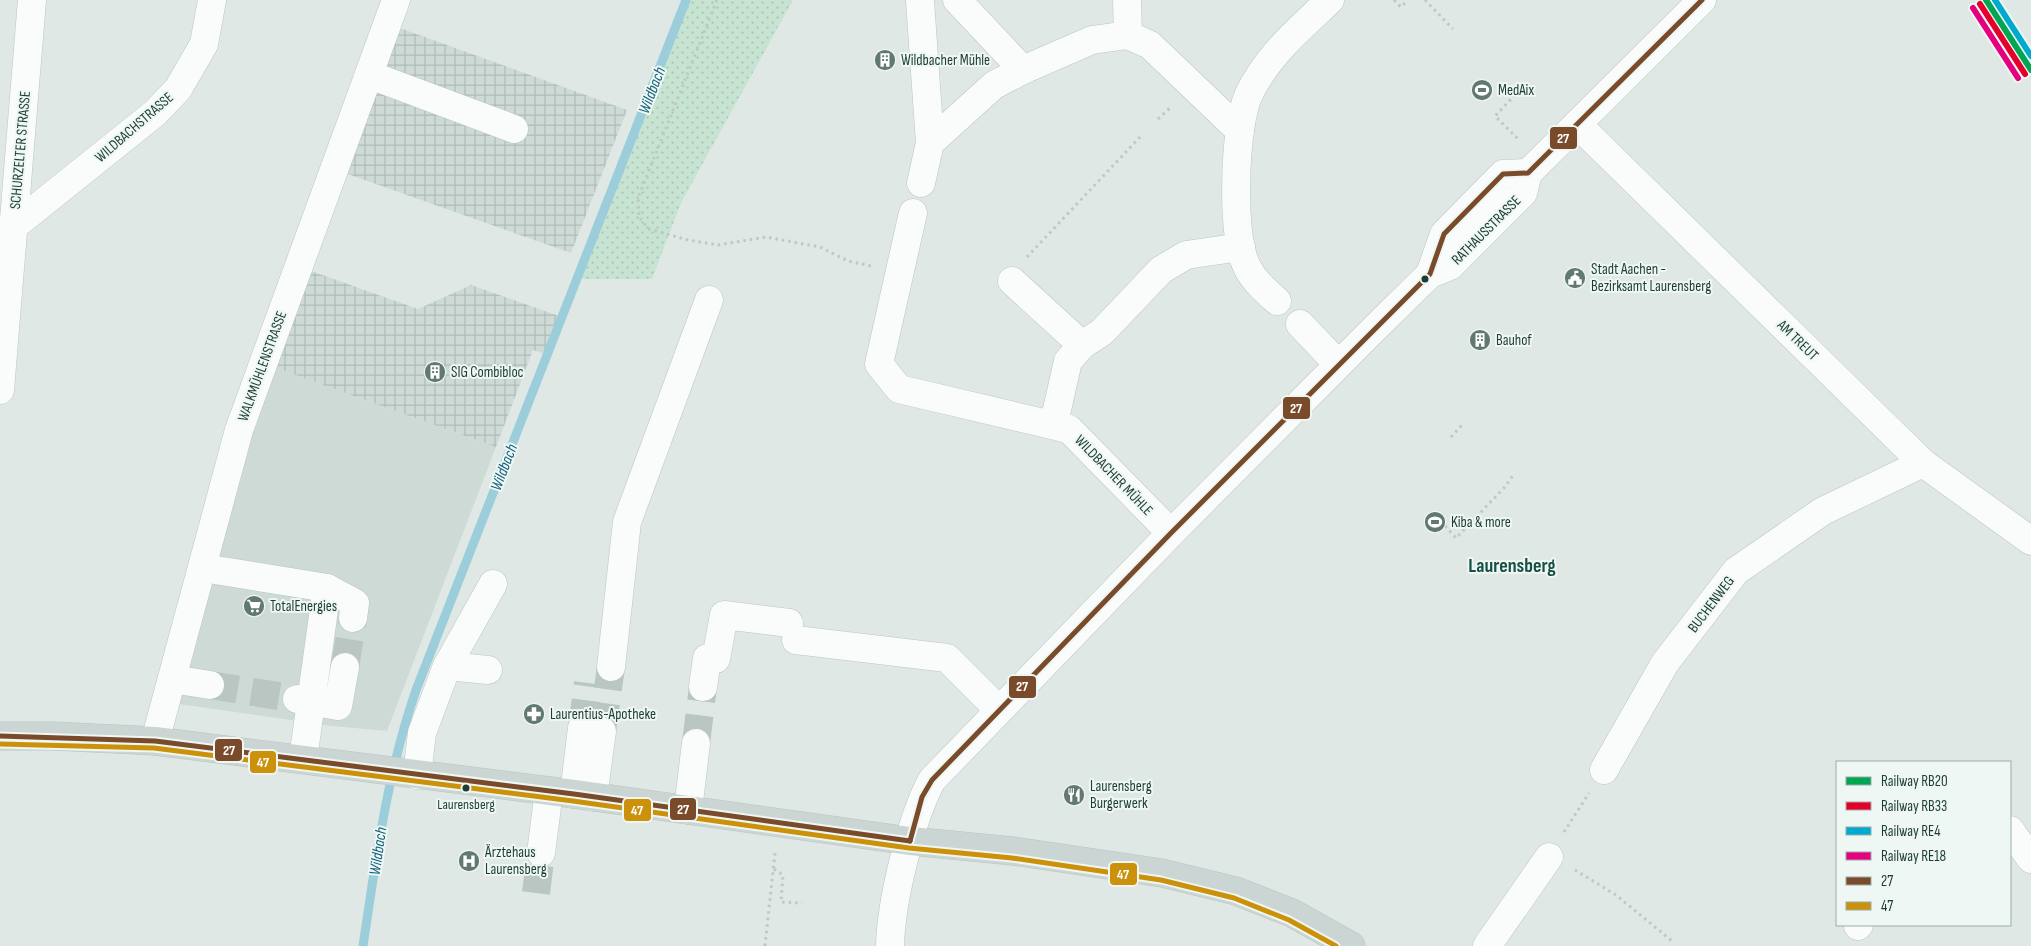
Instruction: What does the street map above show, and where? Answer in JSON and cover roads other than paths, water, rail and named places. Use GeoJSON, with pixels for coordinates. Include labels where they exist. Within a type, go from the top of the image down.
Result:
{"type":"FeatureCollection","features":[{"type":"Feature","properties":{"kind":"main road"},"geometry":{"type":"LineString","coordinates":[[0,736],[53,736],[155,741],[572,794],[910,841],[1013,851],[1162,873],[1236,891],[1292,913],[1351,946]]}},
{"type":"Feature","properties":{"kind":"street","name":"SCHURZELTER STRASSE"},"geometry":{"type":"LineString","coordinates":[[0,390],[32,0]]}},
{"type":"Feature","properties":{"kind":"street","name":"WILDBACHSTRASSE"},"geometry":{"type":"LineString","coordinates":[[14,226],[155,113],[178,89],[204,44],[212,0]]}},
{"type":"Feature","properties":{"kind":"street","name":"WALKMÜHLENSTRASSE"},"geometry":{"type":"LineString","coordinates":[[155,741],[239,430],[396,0]]}},
{"type":"Feature","properties":{"kind":"street"},"geometry":{"type":"LineString","coordinates":[[957,0],[1023,70]]}},
{"type":"Feature","properties":{"kind":"street"},"geometry":{"type":"LineString","coordinates":[[1127,0],[1128,35]]}},
{"type":"Feature","properties":{"kind":"street"},"geometry":{"type":"LineString","coordinates":[[1277,301],[1258,284],[1247,267],[1241,247],[1237,166],[1244,107],[1257,78],[1274,55],[1330,0]]}},
{"type":"Feature","properties":{"kind":"street"},"geometry":{"type":"LineString","coordinates":[[1577,124],[1702,0]]}},
{"type":"Feature","properties":{"kind":"street"},"geometry":{"type":"LineString","coordinates":[[920,1],[930,143],[920,183]]}},
{"type":"Feature","properties":{"kind":"street"},"geometry":{"type":"LineString","coordinates":[[930,143],[994,85],[1023,70],[1092,40],[1128,35],[1150,45],[1240,131]]}},
{"type":"Feature","properties":{"kind":"street"},"geometry":{"type":"LineString","coordinates":[[370,74],[514,129]]}},
{"type":"Feature","properties":{"kind":"street","name":"RATHAUSSTRASSE"},"geometry":{"type":"LineString","coordinates":[[890,946],[891,920],[910,841],[922,797],[932,780],[1171,533],[1430,274],[1444,234],[1473,203],[1503,174],[1534,167],[1577,124]]}},
{"type":"Feature","properties":{"kind":"street","name":"AM TREUT"},"geometry":{"type":"LineString","coordinates":[[1577,124],[1923,463],[2031,541]]}},
{"type":"Feature","properties":{"kind":"street","name":"WILDBACHER MÜHLE"},"geometry":{"type":"LineString","coordinates":[[913,213],[879,364],[899,390],[1054,424],[1069,429],[1171,533]]}},
{"type":"Feature","properties":{"kind":"street"},"geometry":{"type":"LineString","coordinates":[[1054,424],[1068,361],[1082,345],[1102,332],[1160,270],[1186,255],[1241,247]]}},
{"type":"Feature","properties":{"kind":"street"},"geometry":{"type":"LineString","coordinates":[[1018,270],[1082,345]]}},
{"type":"Feature","properties":{"kind":"street"},"geometry":{"type":"LineString","coordinates":[[611,668],[627,522],[709,300]]}},
{"type":"Feature","properties":{"kind":"street"},"geometry":{"type":"LineString","coordinates":[[1300,324],[1338,364]]}},
{"type":"Feature","properties":{"kind":"street","name":"BUCHENWEG"},"geometry":{"type":"LineString","coordinates":[[1604,770],[1665,663],[1736,571],[1823,511],[1923,463]]}},
{"type":"Feature","properties":{"kind":"street"},"geometry":{"type":"LineString","coordinates":[[203,568],[327,588],[355,603],[352,618]]}},
{"type":"Feature","properties":{"kind":"street"},"geometry":{"type":"LineString","coordinates":[[407,773],[447,666],[493,584]]}},
{"type":"Feature","properties":{"kind":"street"},"geometry":{"type":"LineString","coordinates":[[303,759],[304,701],[327,588]]}},
{"type":"Feature","properties":{"kind":"street"},"geometry":{"type":"LineString","coordinates":[[703,687],[707,658],[716,660],[724,615],[792,632],[947,658],[1000,710]]}},
{"type":"Feature","properties":{"kind":"street"},"geometry":{"type":"LineString","coordinates":[[447,666],[488,670]]}},
{"type":"Feature","properties":{"kind":"street"},"geometry":{"type":"LineString","coordinates":[[304,701],[338,706],[345,667]]}},
{"type":"Feature","properties":{"kind":"street"},"geometry":{"type":"LineString","coordinates":[[172,679],[210,685]]}},
{"type":"Feature","properties":{"kind":"street"},"geometry":{"type":"LineString","coordinates":[[541,853],[572,794],[592,730]]}},
{"type":"Feature","properties":{"kind":"street"},"geometry":{"type":"LineString","coordinates":[[688,810],[696,743]]}},
{"type":"Feature","properties":{"kind":"street"},"geometry":{"type":"LineString","coordinates":[[2011,831],[2031,859]]}},
{"type":"Feature","properties":{"kind":"street"},"geometry":{"type":"LineString","coordinates":[[1486,946],[1549,857]]}},
{"type":"Feature","properties":{"kind":"waterway","name":"Wildbach"},"geometry":{"type":"LineString","coordinates":[[363,946],[390,785],[397,753],[416,690],[686,0]]}},
{"type":"Feature","properties":{"kind":"tunnel"},"geometry":{"type":"LineString","coordinates":[[345,667],[353,618]]}},
{"type":"Feature","properties":{"kind":"tunnel"},"geometry":{"type":"LineString","coordinates":[[602,731],[611,667]]}},
{"type":"Feature","properties":{"kind":"tunnel"},"geometry":{"type":"LineString","coordinates":[[582,728],[588,683]]}},
{"type":"Feature","properties":{"kind":"tunnel"},"geometry":{"type":"LineString","coordinates":[[210,685],[297,699]]}},
{"type":"Feature","properties":{"kind":"tunnel"},"geometry":{"type":"LineString","coordinates":[[696,743],[703,687]]}},
{"type":"Feature","properties":{"kind":"tunnel"},"geometry":{"type":"LineString","coordinates":[[536,893],[541,853]]}},
{"type":"Feature","properties":{"kind":"rail line","name":"RB20"},"geometry":{"type":"LineString","coordinates":[[1986,0],[2031,70]]}},
{"type":"Feature","properties":{"kind":"rail line","name":"RE4"},"geometry":{"type":"LineString","coordinates":[[1995,0],[2031,56]]}},
{"type":"Feature","properties":{"kind":"rail line","name":"RB33"},"geometry":{"type":"LineString","coordinates":[[1980,4],[2025,74]]}},
{"type":"Feature","properties":{"kind":"rail line","name":"RE18"},"geometry":{"type":"LineString","coordinates":[[1973,8],[2018,78]]}},
{"type":"Feature","properties":{"kind":"place","name":"Wildbacher Mühle"},"geometry":{"type":"Point","coordinates":[885,60]}},
{"type":"Feature","properties":{"kind":"place","name":"MedAix"},"geometry":{"type":"Point","coordinates":[1482,90]}},
{"type":"Feature","properties":{"kind":"place","name":"Stadt Aachen - Bezirksamt Laurensberg"},"geometry":{"type":"Point","coordinates":[1575,278]}},
{"type":"Feature","properties":{"kind":"place","name":"Bauhof"},"geometry":{"type":"Point","coordinates":[1480,340]}},
{"type":"Feature","properties":{"kind":"place","name":"SIG Combibloc"},"geometry":{"type":"Point","coordinates":[435,372]}},
{"type":"Feature","properties":{"kind":"place","name":"Kiba & more"},"geometry":{"type":"Point","coordinates":[1435,522]}},
{"type":"Feature","properties":{"kind":"place","name":"TotalEnergies"},"geometry":{"type":"Point","coordinates":[254,606]}},
{"type":"Feature","properties":{"kind":"place","name":"Laurentius-Apotheke"},"geometry":{"type":"Point","coordinates":[534,714]}},
{"type":"Feature","properties":{"kind":"place","name":"Laurensberg"},"geometry":{"type":"Point","coordinates":[466,788]}},
{"type":"Feature","properties":{"kind":"place","name":"Laurensberg Burgerwerk"},"geometry":{"type":"Point","coordinates":[1074,795]}},
{"type":"Feature","properties":{"kind":"place","name":"Ärztehaus Laurensberg"},"geometry":{"type":"Point","coordinates":[469,861]}},
{"type":"Feature","properties":{"kind":"district","name":"Laurensberg"},"geometry":{"type":"Point","coordinates":[1512,565]}}]}
